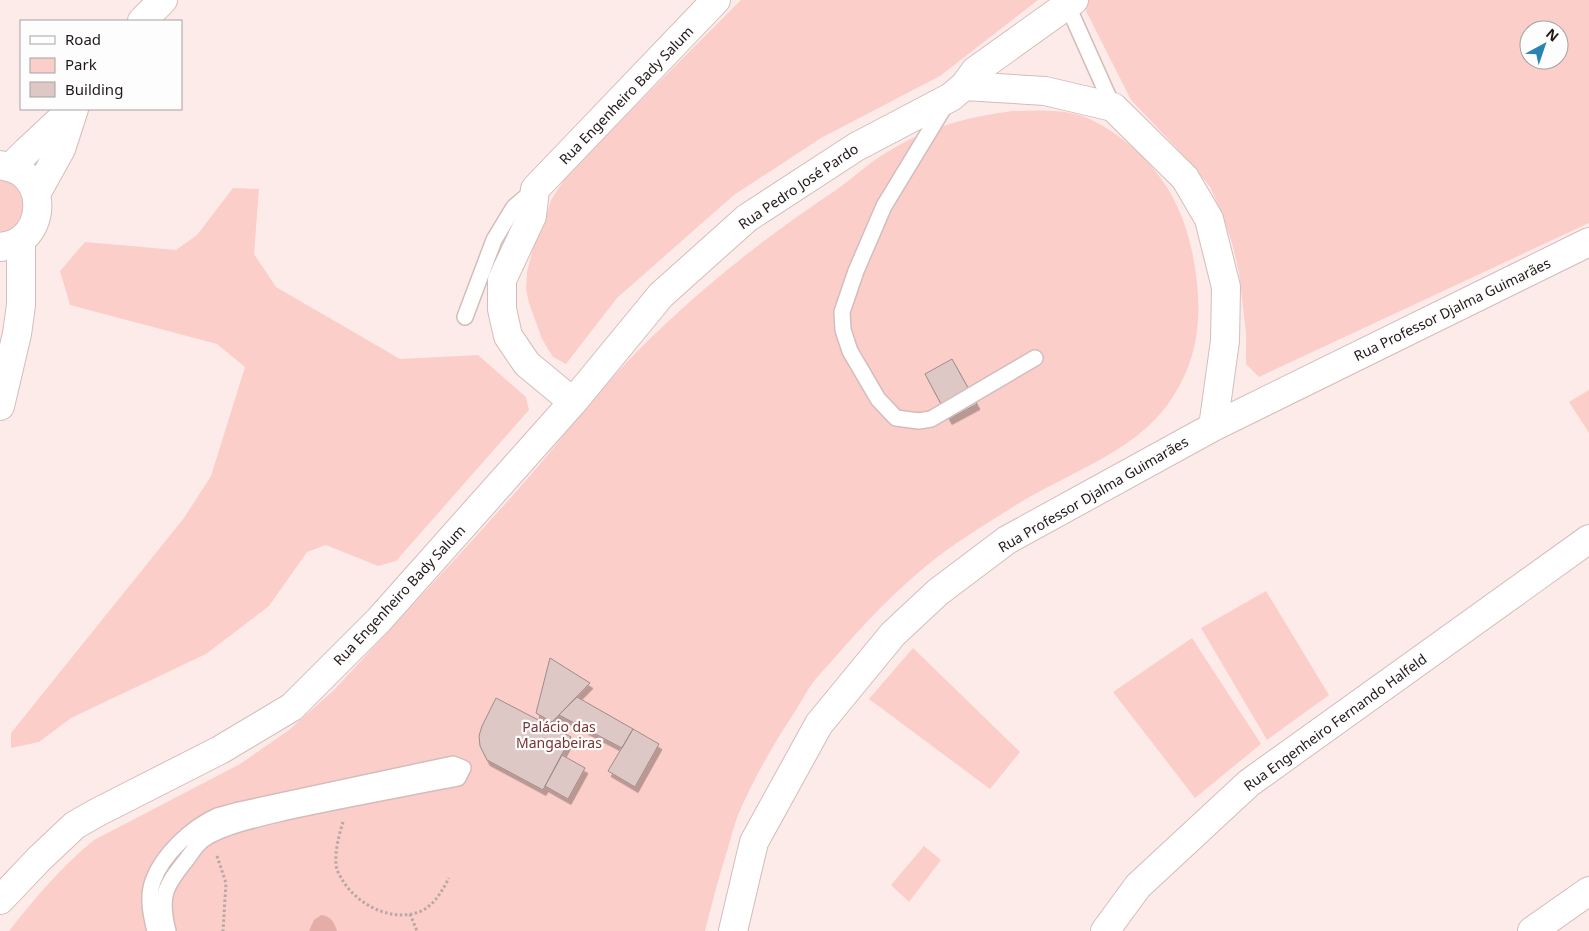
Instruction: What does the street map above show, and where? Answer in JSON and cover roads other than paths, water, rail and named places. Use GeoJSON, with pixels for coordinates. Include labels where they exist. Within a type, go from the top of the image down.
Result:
{"type":"FeatureCollection","features":[{"type":"Feature","properties":{"kind":"street"},"geometry":{"type":"LineString","coordinates":[[143,20],[163,0]]}},
{"type":"Feature","properties":{"kind":"street","name":"Rua Engenheiro Bady Salum"},"geometry":{"type":"LineString","coordinates":[[535,189],[716,0]]}},
{"type":"Feature","properties":{"kind":"street"},"geometry":{"type":"LineString","coordinates":[[957,91],[975,71],[1070,2]]}},
{"type":"Feature","properties":{"kind":"street"},"geometry":{"type":"LineString","coordinates":[[957,91],[1044,91],[1113,107],[1185,178],[1209,219],[1226,287],[1225,341],[1213,426]]}},
{"type":"Feature","properties":{"kind":"street","name":"Rua Pedro José Pardo"},"geometry":{"type":"LineString","coordinates":[[573,402],[661,295],[747,218],[856,147],[957,91]]}},
{"type":"Feature","properties":{"kind":"street"},"geometry":{"type":"LineString","coordinates":[[0,399],[17,334],[21,305],[11,243],[30,230],[36,219],[38,207],[36,194],[31,183],[22,174],[6,166],[72,110]]}},
{"type":"Feature","properties":{"kind":"street"},"geometry":{"type":"LineString","coordinates":[[36,194],[61,149],[73,110]]}},
{"type":"Feature","properties":{"kind":"street"},"geometry":{"type":"LineString","coordinates":[[535,189],[532,216],[502,280],[502,309],[508,336],[527,364],[573,402]]}},
{"type":"Feature","properties":{"kind":"street","name":"Rua Professor Djalma Guimarães"},"geometry":{"type":"LineString","coordinates":[[734,931],[754,842],[819,724],[894,634],[938,592],[1007,540],[1213,426],[1589,242]]}},
{"type":"Feature","properties":{"kind":"street","name":"Rua Engenheiro Bady Salum"},"geometry":{"type":"LineString","coordinates":[[0,900],[75,825],[220,750],[292,707],[379,620],[573,402]]}},
{"type":"Feature","properties":{"kind":"street","name":"Rua Engenheiro Fernando Halfeld"},"geometry":{"type":"LineString","coordinates":[[1105,931],[1138,886],[1249,783],[1589,539]]}},
{"type":"Feature","properties":{"kind":"street"},"geometry":{"type":"LineString","coordinates":[[1532,931],[1589,891]]}},
{"type":"Feature","properties":{"kind":"lane"},"geometry":{"type":"LineString","coordinates":[[1070,2],[1113,107]]}},
{"type":"Feature","properties":{"kind":"lane"},"geometry":{"type":"LineString","coordinates":[[957,91],[884,206],[856,271],[842,312],[843,330],[850,351],[878,399],[896,418],[919,422],[931,418],[1035,358]]}},
{"type":"Feature","properties":{"kind":"lane","name":"Rua Engenheiro Bady Salum"},"geometry":{"type":"LineString","coordinates":[[465,317],[494,240],[514,207],[535,189]]}},
{"type":"Feature","properties":{"kind":"lane"},"geometry":{"type":"LineString","coordinates":[[155,931],[149,904],[152,882],[165,860],[183,838],[216,816],[453,764],[464,768],[458,778],[328,803],[253,820],[204,839],[176,871],[165,891],[163,903],[168,931]]}},
{"type":"Feature","properties":{"kind":"park label","name":"Palácio das Mangabeiras"},"geometry":{"type":"Point","coordinates":[559,734]}}]}
